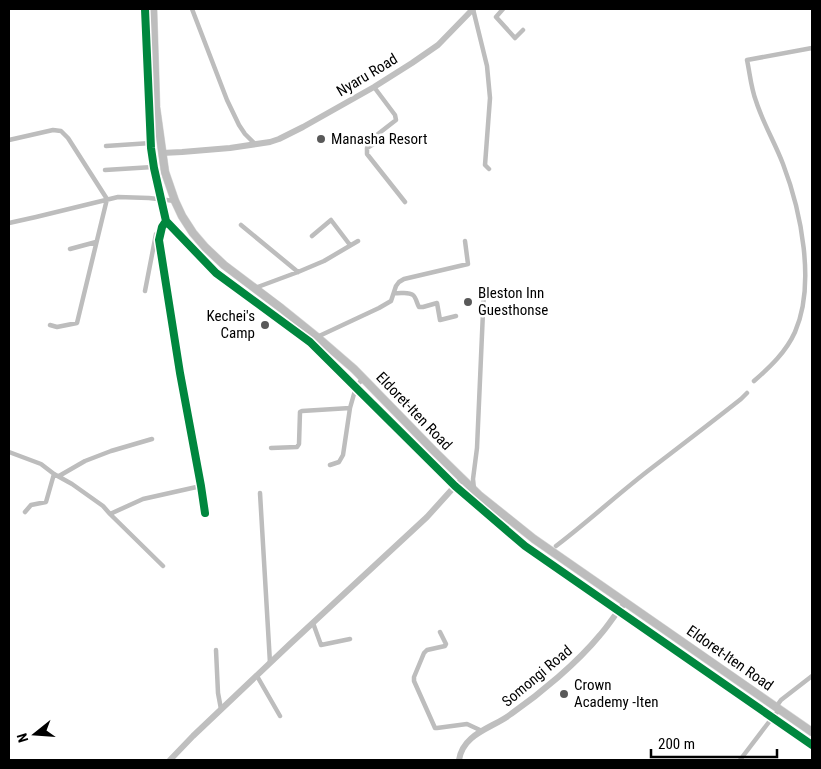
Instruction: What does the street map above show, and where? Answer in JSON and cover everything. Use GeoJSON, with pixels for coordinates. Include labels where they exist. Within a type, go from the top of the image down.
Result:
{"type":"FeatureCollection","features":[{"type":"Feature","properties":{"kind":"main road","name":"Eldoret-Iten Road"},"geometry":{"type":"LineString","coordinates":[[153,9],[149,21],[156,107],[165,172],[182,216],[205,247],[224,265],[317,337],[363,378],[474,490],[534,539],[812,732]]}},
{"type":"Feature","properties":{"kind":"street"},"geometry":{"type":"LineString","coordinates":[[145,9],[149,21],[150,143],[153,167],[166,220],[216,273],[310,342],[455,486],[525,546],[812,745]]}},
{"type":"Feature","properties":{"kind":"street"},"geometry":{"type":"LineString","coordinates":[[192,9],[227,100],[239,125],[245,134],[258,143]]}},
{"type":"Feature","properties":{"kind":"street"},"geometry":{"type":"LineString","coordinates":[[473,9],[487,66],[490,98],[485,165],[489,169]]}},
{"type":"Feature","properties":{"kind":"street","name":"Nyaru Road"},"geometry":{"type":"LineString","coordinates":[[162,153],[212,150],[279,139],[374,87],[438,45],[473,9]]}},
{"type":"Feature","properties":{"kind":"street"},"geometry":{"type":"LineString","coordinates":[[503,9],[496,17],[514,38],[523,30]]}},
{"type":"Feature","properties":{"kind":"street"},"geometry":{"type":"LineString","coordinates":[[754,381],[773,365],[794,333],[803,309],[805,280],[803,239],[799,218],[784,166],[756,100],[747,60],[812,48]]}},
{"type":"Feature","properties":{"kind":"street"},"geometry":{"type":"LineString","coordinates":[[374,87],[395,115],[396,120],[378,134],[379,138],[367,148],[367,154],[405,202]]}},
{"type":"Feature","properties":{"kind":"street"},"geometry":{"type":"LineString","coordinates":[[9,140],[53,130],[61,131],[68,138],[107,199],[77,323],[57,328],[50,325]]}},
{"type":"Feature","properties":{"kind":"street"},"geometry":{"type":"LineString","coordinates":[[106,146],[150,143]]}},
{"type":"Feature","properties":{"kind":"street"},"geometry":{"type":"LineString","coordinates":[[105,170],[153,167]]}},
{"type":"Feature","properties":{"kind":"street"},"geometry":{"type":"LineString","coordinates":[[9,223],[118,197],[175,202]]}},
{"type":"Feature","properties":{"kind":"street"},"geometry":{"type":"LineString","coordinates":[[166,220],[160,232],[159,240],[205,514]]}},
{"type":"Feature","properties":{"kind":"street"},"geometry":{"type":"LineString","coordinates":[[312,236],[331,220],[350,245]]}},
{"type":"Feature","properties":{"kind":"street"},"geometry":{"type":"LineString","coordinates":[[241,225],[298,272]]}},
{"type":"Feature","properties":{"kind":"street"},"geometry":{"type":"LineString","coordinates":[[145,291],[156,234],[160,232]]}},
{"type":"Feature","properties":{"kind":"street"},"geometry":{"type":"LineString","coordinates":[[255,288],[324,261],[358,241]]}},
{"type":"Feature","properties":{"kind":"street"},"geometry":{"type":"LineString","coordinates":[[317,337],[391,301],[396,286],[404,279],[468,264],[465,241]]}},
{"type":"Feature","properties":{"kind":"street"},"geometry":{"type":"LineString","coordinates":[[70,249],[96,242]]}},
{"type":"Feature","properties":{"kind":"street"},"geometry":{"type":"LineString","coordinates":[[474,490],[473,479],[477,448],[484,289]]}},
{"type":"Feature","properties":{"kind":"street"},"geometry":{"type":"LineString","coordinates":[[394,293],[412,294],[419,307],[422,308],[437,304],[440,320],[456,316]]}},
{"type":"Feature","properties":{"kind":"street"},"geometry":{"type":"LineString","coordinates":[[330,465],[339,462],[343,455],[350,408],[356,387],[363,378]]}},
{"type":"Feature","properties":{"kind":"street"},"geometry":{"type":"LineString","coordinates":[[556,546],[747,393]]}},
{"type":"Feature","properties":{"kind":"street"},"geometry":{"type":"LineString","coordinates":[[271,448],[297,447],[299,444],[300,414],[302,411],[350,408]]}},
{"type":"Feature","properties":{"kind":"street"},"geometry":{"type":"LineString","coordinates":[[25,512],[31,505],[46,502],[56,475],[111,451],[152,439]]}},
{"type":"Feature","properties":{"kind":"street"},"geometry":{"type":"LineString","coordinates":[[9,452],[41,464],[103,506],[162,566]]}},
{"type":"Feature","properties":{"kind":"street"},"geometry":{"type":"LineString","coordinates":[[170,760],[221,709],[427,517],[463,479]]}},
{"type":"Feature","properties":{"kind":"street"},"geometry":{"type":"LineString","coordinates":[[110,514],[143,500],[201,486]]}},
{"type":"Feature","properties":{"kind":"street"},"geometry":{"type":"LineString","coordinates":[[260,493],[270,663]]}},
{"type":"Feature","properties":{"kind":"street","name":"Somongi Road"},"geometry":{"type":"LineString","coordinates":[[459,760],[462,749],[467,741],[482,730],[510,716],[563,672],[601,635],[618,610],[626,602]]}},
{"type":"Feature","properties":{"kind":"street"},"geometry":{"type":"LineString","coordinates":[[313,623],[321,645],[350,640]]}},
{"type":"Feature","properties":{"kind":"street"},"geometry":{"type":"LineString","coordinates":[[440,632],[446,644],[445,646],[427,650],[424,653],[414,677],[434,728],[467,724],[482,730]]}},
{"type":"Feature","properties":{"kind":"street"},"geometry":{"type":"LineString","coordinates":[[216,650],[218,693],[221,709]]}},
{"type":"Feature","properties":{"kind":"street"},"geometry":{"type":"LineString","coordinates":[[257,676],[280,716]]}},
{"type":"Feature","properties":{"kind":"street"},"geometry":{"type":"LineString","coordinates":[[740,760],[772,718],[781,700],[812,676]]}},
{"type":"Feature","properties":{"kind":"cycle path"},"geometry":{"type":"LineString","coordinates":[[145,9],[151,148],[166,221],[162,227],[159,240],[205,513]]}},
{"type":"Feature","properties":{"kind":"cycle path"},"geometry":{"type":"LineString","coordinates":[[166,221],[216,273],[310,342],[455,486],[525,546],[812,745]]}},
{"type":"Feature","properties":{"kind":"place","name":"Manasha Resort"},"geometry":{"type":"Point","coordinates":[321,139]}},
{"type":"Feature","properties":{"kind":"place","name":"Bleston Inn Guesthonse"},"geometry":{"type":"Point","coordinates":[468,302]}},
{"type":"Feature","properties":{"kind":"place","name":"Kechei's Camp"},"geometry":{"type":"Point","coordinates":[265,325]}},
{"type":"Feature","properties":{"kind":"place","name":"Crown Academy -Iten"},"geometry":{"type":"Point","coordinates":[564,694]}}]}
